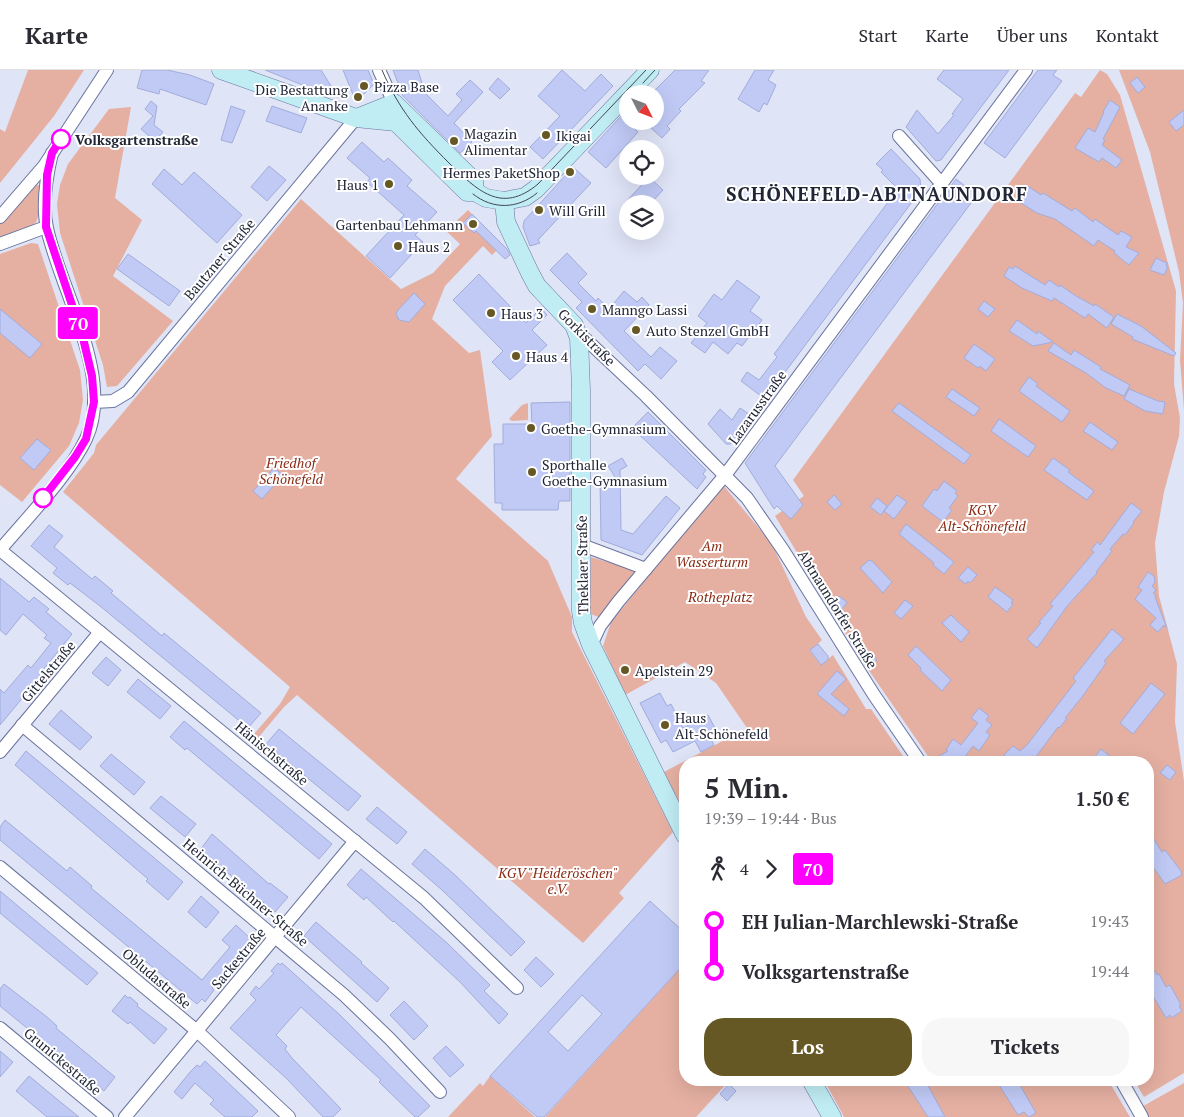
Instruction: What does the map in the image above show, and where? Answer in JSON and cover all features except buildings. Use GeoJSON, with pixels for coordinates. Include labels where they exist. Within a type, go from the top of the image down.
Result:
{"type":"FeatureCollection","features":[{"type":"Feature","properties":{"kind":"main road"},"geometry":{"type":"LineString","coordinates":[[221,70],[356,118],[399,124],[467,192],[475,192],[486,198],[504,201],[525,197],[536,189],[650,70]]}},
{"type":"Feature","properties":{"kind":"main road"},"geometry":{"type":"LineString","coordinates":[[356,118],[394,103],[474,181],[475,192]]}},
{"type":"Feature","properties":{"kind":"main road","name":"Gorkistraße"},"geometry":{"type":"LineString","coordinates":[[504,201],[506,222],[537,286],[577,331]]}},
{"type":"Feature","properties":{"kind":"main road","name":"Theklaer Straße"},"geometry":{"type":"LineString","coordinates":[[577,331],[580,343],[581,369],[581,611],[591,645],[679,823]]}},
{"type":"Feature","properties":{"kind":"main road"},"geometry":{"type":"LineString","coordinates":[[815,1086],[832,1117]]}},
{"type":"Feature","properties":{"kind":"street"},"geometry":{"type":"LineString","coordinates":[[0,217],[44,166],[107,70]]}},
{"type":"Feature","properties":{"kind":"street"},"geometry":{"type":"LineString","coordinates":[[379,70],[394,103]]}},
{"type":"Feature","properties":{"kind":"street","name":"Lazarusstraße"},"geometry":{"type":"LineString","coordinates":[[591,645],[600,626],[726,474],[1026,70]]}},
{"type":"Feature","properties":{"kind":"street","name":"Bautzner Straße"},"geometry":{"type":"LineString","coordinates":[[94,402],[113,401],[128,392],[356,118]]}},
{"type":"Feature","properties":{"kind":"street"},"geometry":{"type":"LineString","coordinates":[[899,136],[941,182]]}},
{"type":"Feature","properties":{"kind":"street"},"geometry":{"type":"LineString","coordinates":[[0,550],[75,457],[86,439],[94,402],[92,376],[83,338],[46,227],[47,175],[52,153]]}},
{"type":"Feature","properties":{"kind":"street"},"geometry":{"type":"LineString","coordinates":[[0,244],[46,227]]}},
{"type":"Feature","properties":{"kind":"street","name":"Gorkistraße"},"geometry":{"type":"LineString","coordinates":[[577,331],[621,371],[726,474]]}},
{"type":"Feature","properties":{"kind":"street","name":"Abtnaundorfer Straße"},"geometry":{"type":"LineString","coordinates":[[726,474],[765,522],[874,695],[916,756]]}},
{"type":"Feature","properties":{"kind":"street"},"geometry":{"type":"LineString","coordinates":[[582,545],[646,569]]}},
{"type":"Feature","properties":{"kind":"street","name":"Hänischstraße"},"geometry":{"type":"LineString","coordinates":[[0,550],[424,898],[517,988]]}},
{"type":"Feature","properties":{"kind":"street","name":"Gittelstraße"},"geometry":{"type":"LineString","coordinates":[[0,752],[100,632]]}},
{"type":"Feature","properties":{"kind":"street","name":"Heinrich-Büchner-Straße"},"geometry":{"type":"LineString","coordinates":[[22,726],[276,936],[344,995],[390,1039],[440,1092]]}},
{"type":"Feature","properties":{"kind":"street","name":"Sackestraße"},"geometry":{"type":"LineString","coordinates":[[125,1117],[355,841]]}},
{"type":"Feature","properties":{"kind":"street","name":"Obludastraße"},"geometry":{"type":"LineString","coordinates":[[0,867],[197,1031],[289,1117]]}},
{"type":"Feature","properties":{"kind":"street","name":"Grunickestraße"},"geometry":{"type":"LineString","coordinates":[[0,1028],[107,1117]]}},
{"type":"Feature","properties":{"kind":"street"},"geometry":{"type":"LineString","coordinates":[[1124,1086],[1142,1117]]}},
{"type":"Feature","properties":{"kind":"green space"},"geometry":{"type":"Polygon","coordinates":[[[28,70],[84,70],[54,116],[0,183],[0,129],[5,132],[28,70]]]}},
{"type":"Feature","properties":{"kind":"green space","name":"KGV Alt-Schönefeld"},"geometry":{"type":"Polygon","coordinates":[[[1100,70],[1107,74],[1120,95],[1176,291],[1174,384],[1180,418],[1179,436],[1164,492],[1155,543],[1159,596],[1177,664],[1175,722],[1184,781],[1184,1073],[1144,1097],[1138,1086],[1154,1086],[1154,756],[928,756],[861,659],[775,516],[804,496],[793,480],[1075,93],[1081,97],[1100,70]]]}},
{"type":"Feature","properties":{"kind":"green space"},"geometry":{"type":"Polygon","coordinates":[[[1119,70],[1184,70],[1184,410],[1180,360],[1183,303],[1179,272],[1150,152],[1119,70]]]}},
{"type":"Feature","properties":{"kind":"green space"},"geometry":{"type":"Polygon","coordinates":[[[131,107],[115,198],[142,220],[113,276],[173,321],[117,386],[107,387],[103,365],[60,233],[57,204],[60,185],[68,164],[109,109],[131,107]]]}},
{"type":"Feature","properties":{"kind":"green space"},"geometry":{"type":"Polygon","coordinates":[[[36,183],[40,187],[38,217],[35,224],[21,232],[0,237],[0,222],[36,183]]]}},
{"type":"Feature","properties":{"kind":"green space","name":"Friedhof Schönefeld"},"geometry":{"type":"Polygon","coordinates":[[[301,199],[401,289],[433,273],[460,244],[446,231],[468,210],[502,245],[492,255],[483,246],[445,286],[432,319],[469,353],[480,350],[492,436],[456,479],[548,561],[572,617],[572,632],[673,832],[619,893],[624,898],[583,943],[297,695],[284,707],[252,745],[248,741],[280,704],[290,687],[63,492],[94,453],[96,445],[301,199]]]}},
{"type":"Feature","properties":{"kind":"green space"},"geometry":{"type":"Polygon","coordinates":[[[31,243],[38,244],[80,370],[83,400],[79,423],[69,446],[22,502],[0,485],[0,254],[31,243]]]}},
{"type":"Feature","properties":{"kind":"green space"},"geometry":{"type":"Polygon","coordinates":[[[528,403],[528,420],[512,421],[509,419],[522,405],[528,403]]]}},
{"type":"Feature","properties":{"kind":"green space"},"geometry":{"type":"Polygon","coordinates":[[[723,485],[772,544],[806,617],[822,640],[810,651],[821,665],[833,655],[866,709],[871,709],[903,756],[694,756],[747,728],[716,683],[685,662],[625,695],[603,646],[611,622],[723,485]]]}},
{"type":"Feature","properties":{"kind":"green space"},"geometry":{"type":"Polygon","coordinates":[[[591,557],[637,571],[599,617],[590,614],[591,557]]]}},
{"type":"Feature","properties":{"kind":"green space"},"geometry":{"type":"Polygon","coordinates":[[[679,764],[679,802],[664,772],[679,764]]]}},
{"type":"Feature","properties":{"kind":"green space"},"geometry":{"type":"Polygon","coordinates":[[[679,970],[679,1086],[724,1086],[696,1117],[545,1117],[679,970]]]}},
{"type":"Feature","properties":{"kind":"green space"},"geometry":{"type":"Polygon","coordinates":[[[490,1076],[535,1117],[448,1117],[480,1083],[483,1086],[490,1076]]]}},
{"type":"Feature","properties":{"kind":"green space"},"geometry":{"type":"Polygon","coordinates":[[[1184,1083],[1184,1117],[1142,1117],[1138,1109],[1184,1083]]]}},
{"type":"Feature","properties":{"kind":"green space"},"geometry":{"type":"Polygon","coordinates":[[[827,1086],[1112,1086],[1130,1117],[844,1117],[827,1086]]]}},
{"type":"Feature","properties":{"kind":"tram line"},"geometry":{"type":"LineString","coordinates":[[382,70],[395,97],[428,141],[449,163],[480,190],[501,198],[512,198],[525,193],[538,184],[646,70]]}},
{"type":"Feature","properties":{"kind":"tram line"},"geometry":{"type":"LineString","coordinates":[[643,83],[655,70]]}},
{"type":"Feature","properties":{"kind":"tram line"},"geometry":{"type":"LineString","coordinates":[[473,194],[489,203],[505,206],[522,202],[537,193]]}},
{"type":"Feature","properties":{"kind":"bus line","name":"70"},"geometry":{"type":"LineString","coordinates":[[43,498],[75,457],[86,439],[94,402],[92,376],[83,338],[46,227],[47,175],[52,153],[61,139]]}},
{"type":"Feature","properties":{"kind":"place","name":"Pizza Base"},"geometry":{"type":"Point","coordinates":[364,86]}},
{"type":"Feature","properties":{"kind":"place","name":"Die Bestattung Ananke"},"geometry":{"type":"Point","coordinates":[358,97]}},
{"type":"Feature","properties":{"kind":"place","name":"Ikigai"},"geometry":{"type":"Point","coordinates":[546,135]}},
{"type":"Feature","properties":{"kind":"place","name":"Volksgartenstraße"},"geometry":{"type":"Point","coordinates":[61,139]}},
{"type":"Feature","properties":{"kind":"place","name":"Magazin Alimentar"},"geometry":{"type":"Point","coordinates":[454,141]}},
{"type":"Feature","properties":{"kind":"place","name":"Hermes PaketShop"},"geometry":{"type":"Point","coordinates":[570,172]}},
{"type":"Feature","properties":{"kind":"place","name":"Haus 1"},"geometry":{"type":"Point","coordinates":[389,184]}},
{"type":"Feature","properties":{"kind":"place","name":"Will Grill"},"geometry":{"type":"Point","coordinates":[539,210]}},
{"type":"Feature","properties":{"kind":"place","name":"Gartenbau Lehmann"},"geometry":{"type":"Point","coordinates":[473,224]}},
{"type":"Feature","properties":{"kind":"place","name":"Haus 2"},"geometry":{"type":"Point","coordinates":[398,246]}},
{"type":"Feature","properties":{"kind":"place","name":"Manngo Lassi"},"geometry":{"type":"Point","coordinates":[592,309]}},
{"type":"Feature","properties":{"kind":"place","name":"Haus 3"},"geometry":{"type":"Point","coordinates":[491,313]}},
{"type":"Feature","properties":{"kind":"place","name":"Auto Stenzel GmbH"},"geometry":{"type":"Point","coordinates":[636,330]}},
{"type":"Feature","properties":{"kind":"place","name":"Haus 4"},"geometry":{"type":"Point","coordinates":[516,356]}},
{"type":"Feature","properties":{"kind":"place","name":"Goethe-Gymnasium"},"geometry":{"type":"Point","coordinates":[531,428]}},
{"type":"Feature","properties":{"kind":"place","name":"Sporthalle Goethe-Gymnasium"},"geometry":{"type":"Point","coordinates":[532,472]}},
{"type":"Feature","properties":{"kind":"place","name":"Apelstein 29"},"geometry":{"type":"Point","coordinates":[625,670]}},
{"type":"Feature","properties":{"kind":"place","name":"Haus Alt-Schönefeld"},"geometry":{"type":"Point","coordinates":[665,725]}},
{"type":"Feature","properties":{"kind":"district","name":"SCHÖNEFELD-ABTNAUNDORF"},"geometry":{"type":"Point","coordinates":[877,193]}},
{"type":"Feature","properties":{"kind":"park label","name":"Am Wasserturm"},"geometry":{"type":"Point","coordinates":[712,554]}},
{"type":"Feature","properties":{"kind":"park label","name":"Rotheplatz"},"geometry":{"type":"Point","coordinates":[720,596]}},
{"type":"Feature","properties":{"kind":"park label","name":"KGV \"Heideröschen\" e.V."},"geometry":{"type":"Point","coordinates":[558,880]}}]}
